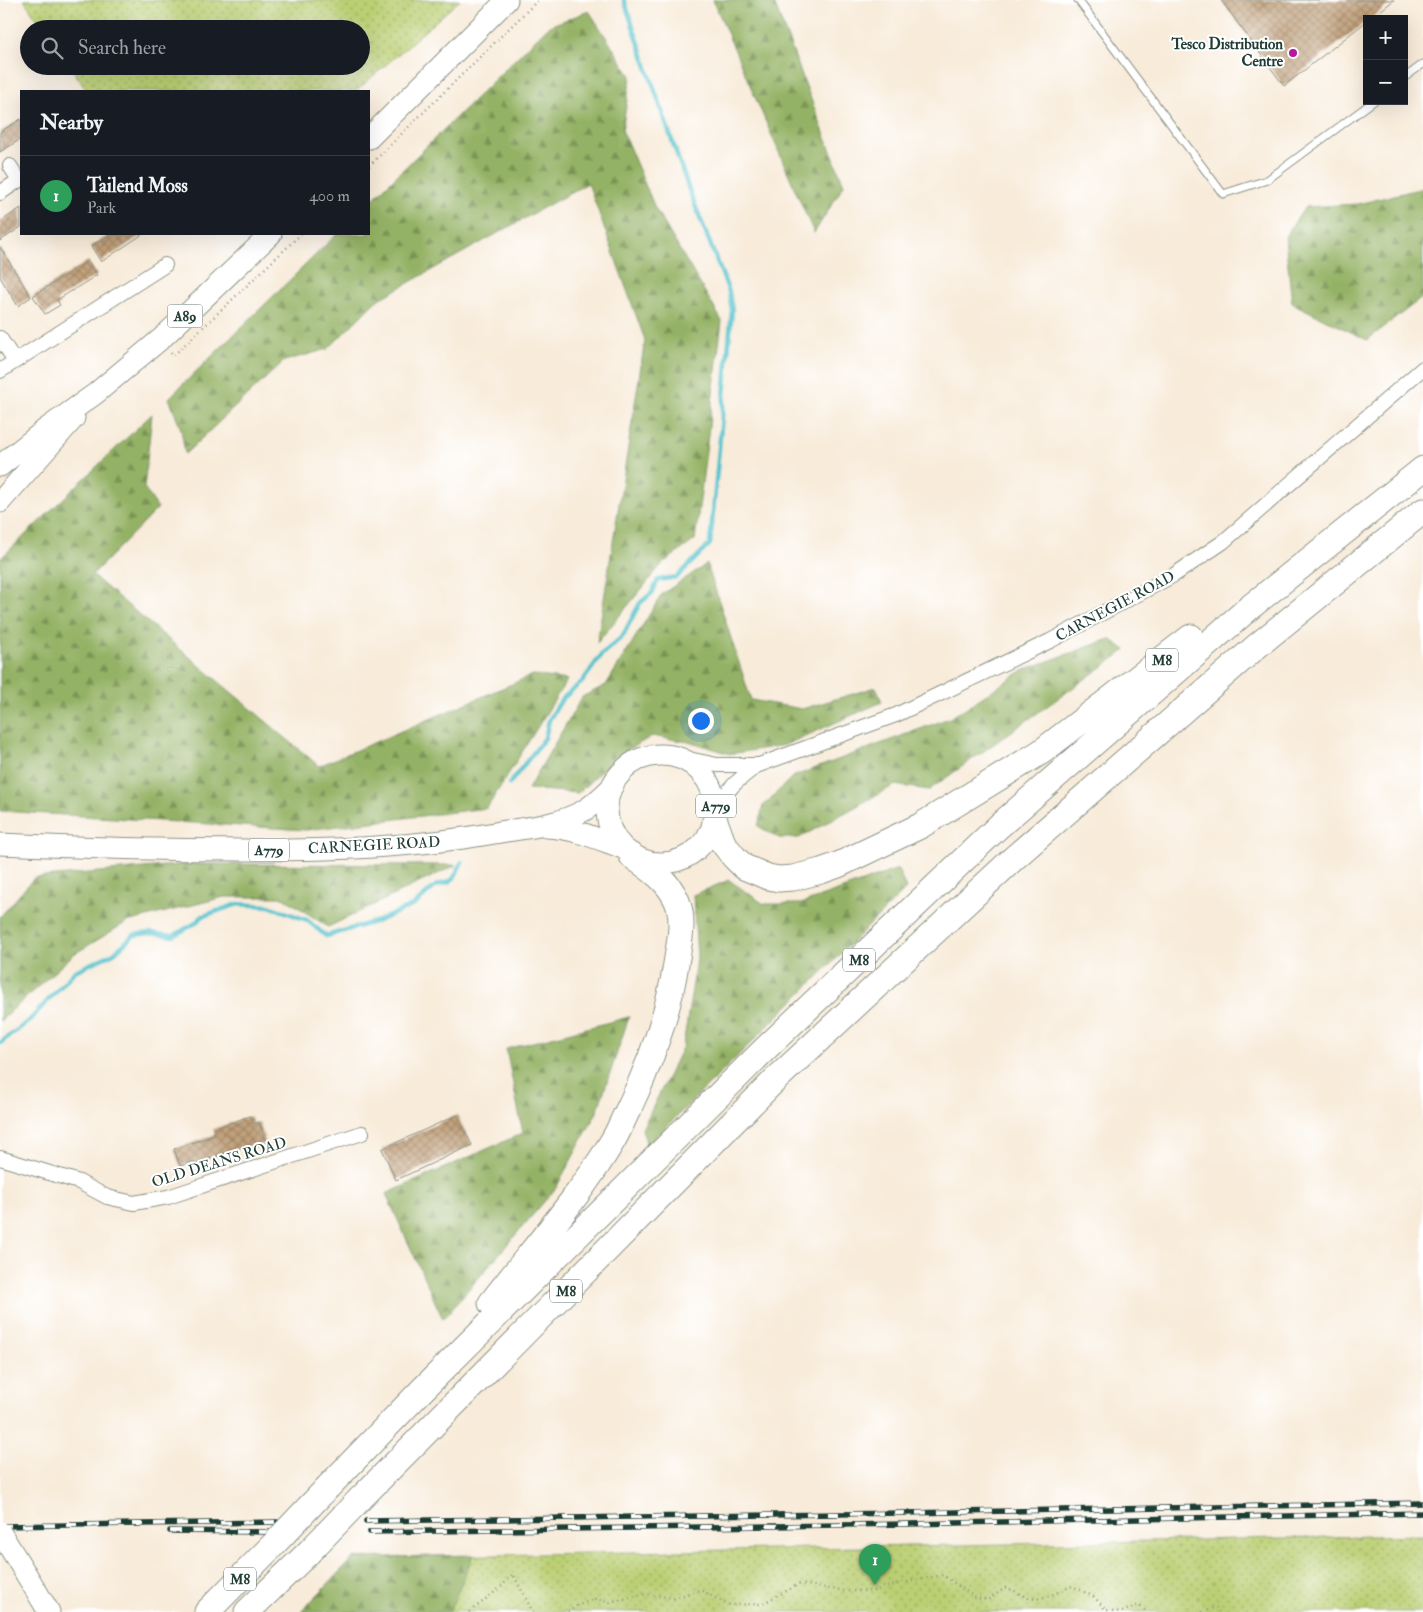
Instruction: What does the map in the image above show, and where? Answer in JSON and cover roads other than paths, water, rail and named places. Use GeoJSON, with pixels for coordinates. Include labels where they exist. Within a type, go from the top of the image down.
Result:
{"type":"FeatureCollection","features":[{"type":"Feature","properties":{"kind":"highway","name":"M8"},"geometry":{"type":"LineString","coordinates":[[716,817],[723,843],[734,857],[744,866],[768,877],[779,879],[806,876],[838,865],[920,826],[1041,752],[1146,673],[1359,504],[1423,456]]}},
{"type":"Feature","properties":{"kind":"highway","name":"M8"},"geometry":{"type":"LineString","coordinates":[[207,1612],[423,1389],[765,1049],[999,826],[1249,608],[1423,469]]}},
{"type":"Feature","properties":{"kind":"highway","name":"M8"},"geometry":{"type":"LineString","coordinates":[[247,1612],[308,1553],[773,1082],[1014,858],[1257,646],[1423,511]]}},
{"type":"Feature","properties":{"kind":"highway","name":"M8"},"geometry":{"type":"LineString","coordinates":[[423,1389],[581,1188],[613,1141],[652,1058],[672,984],[681,932],[681,916],[669,886],[627,852]]}},
{"type":"Feature","properties":{"kind":"main road"},"geometry":{"type":"LineString","coordinates":[[370,137],[507,0]]}},
{"type":"Feature","properties":{"kind":"main road","name":"A89"},"geometry":{"type":"LineString","coordinates":[[0,466],[46,428],[95,394],[162,338],[269,235]]}},
{"type":"Feature","properties":{"kind":"main road","name":"A89"},"geometry":{"type":"LineString","coordinates":[[0,502],[95,394]]}},
{"type":"Feature","properties":{"kind":"main road","name":"A779"},"geometry":{"type":"LineString","coordinates":[[655,755],[674,756],[688,762],[701,771],[710,784],[715,798],[716,817],[709,837],[698,851],[683,860],[666,864],[648,862],[627,852],[615,838],[609,826],[607,813],[608,799],[612,787],[622,771],[637,760],[655,755]]}},
{"type":"Feature","properties":{"kind":"main road","name":"CARNEGIE ROAD"},"geometry":{"type":"LineString","coordinates":[[0,844],[171,850],[338,850],[398,847],[536,827],[582,811],[612,787]]}},
{"type":"Feature","properties":{"kind":"main road","name":"CARNEGIE ROAD"},"geometry":{"type":"LineString","coordinates":[[536,827],[571,830],[627,852]]}},
{"type":"Feature","properties":{"kind":"main road"},"geometry":{"type":"LineString","coordinates":[[0,1532],[50,1612]]}},
{"type":"Feature","properties":{"kind":"street"},"geometry":{"type":"LineString","coordinates":[[0,193],[20,179],[10,166]]}},
{"type":"Feature","properties":{"kind":"street"},"geometry":{"type":"LineString","coordinates":[[0,371],[165,265]]}},
{"type":"Feature","properties":{"kind":"street"},"geometry":{"type":"LineString","coordinates":[[0,338],[16,361]]}},
{"type":"Feature","properties":{"kind":"street","name":"CARNEGIE ROAD"},"geometry":{"type":"LineString","coordinates":[[674,756],[717,765],[759,765],[896,715],[1050,641],[1174,575],[1223,542],[1423,368]]}},
{"type":"Feature","properties":{"kind":"street","name":"CARNEGIE ROAD"},"geometry":{"type":"LineString","coordinates":[[716,817],[720,804],[728,790],[759,765]]}},
{"type":"Feature","properties":{"kind":"street","name":"OLD DEANS ROAD"},"geometry":{"type":"LineString","coordinates":[[0,1158],[79,1182],[107,1197],[134,1203],[168,1197],[362,1133]]}},
{"type":"Feature","properties":{"kind":"lane"},"geometry":{"type":"LineString","coordinates":[[1078,0],[1223,194],[1267,180],[1369,105]]}},
{"type":"Feature","properties":{"kind":"lane"},"geometry":{"type":"LineString","coordinates":[[1408,75],[1423,64]]}},
{"type":"Feature","properties":{"kind":"waterway"},"geometry":{"type":"LineString","coordinates":[[509,784],[545,738],[549,720],[562,699],[582,682],[602,654],[622,637],[640,603],[652,593],[658,580],[677,577],[710,544],[732,310],[729,292],[688,187],[624,0]]}},
{"type":"Feature","properties":{"kind":"waterway"},"geometry":{"type":"LineString","coordinates":[[0,1043],[29,1021],[75,971],[114,953],[134,935],[150,933],[173,936],[194,924],[203,916],[238,904],[269,906],[307,920],[326,936],[378,921],[414,905],[437,885],[449,882],[454,878],[462,862]]}},
{"type":"Feature","properties":{"kind":"railway"},"geometry":{"type":"LineString","coordinates":[[366,1521],[1423,1503]]}},
{"type":"Feature","properties":{"kind":"railway"},"geometry":{"type":"LineString","coordinates":[[370,1532],[908,1524],[1423,1513]]}},
{"type":"Feature","properties":{"kind":"railway"},"geometry":{"type":"LineString","coordinates":[[0,1526],[277,1522]]}},
{"type":"Feature","properties":{"kind":"railway"},"geometry":{"type":"LineString","coordinates":[[170,1531],[275,1532]]}},
{"type":"Feature","properties":{"kind":"place","name":"Tesco Distribution Centre"},"geometry":{"type":"Point","coordinates":[1293,53]}},
{"type":"Feature","properties":{"kind":"place","name":"Tailend Moss"},"geometry":{"type":"Point","coordinates":[875,1585]}}]}
